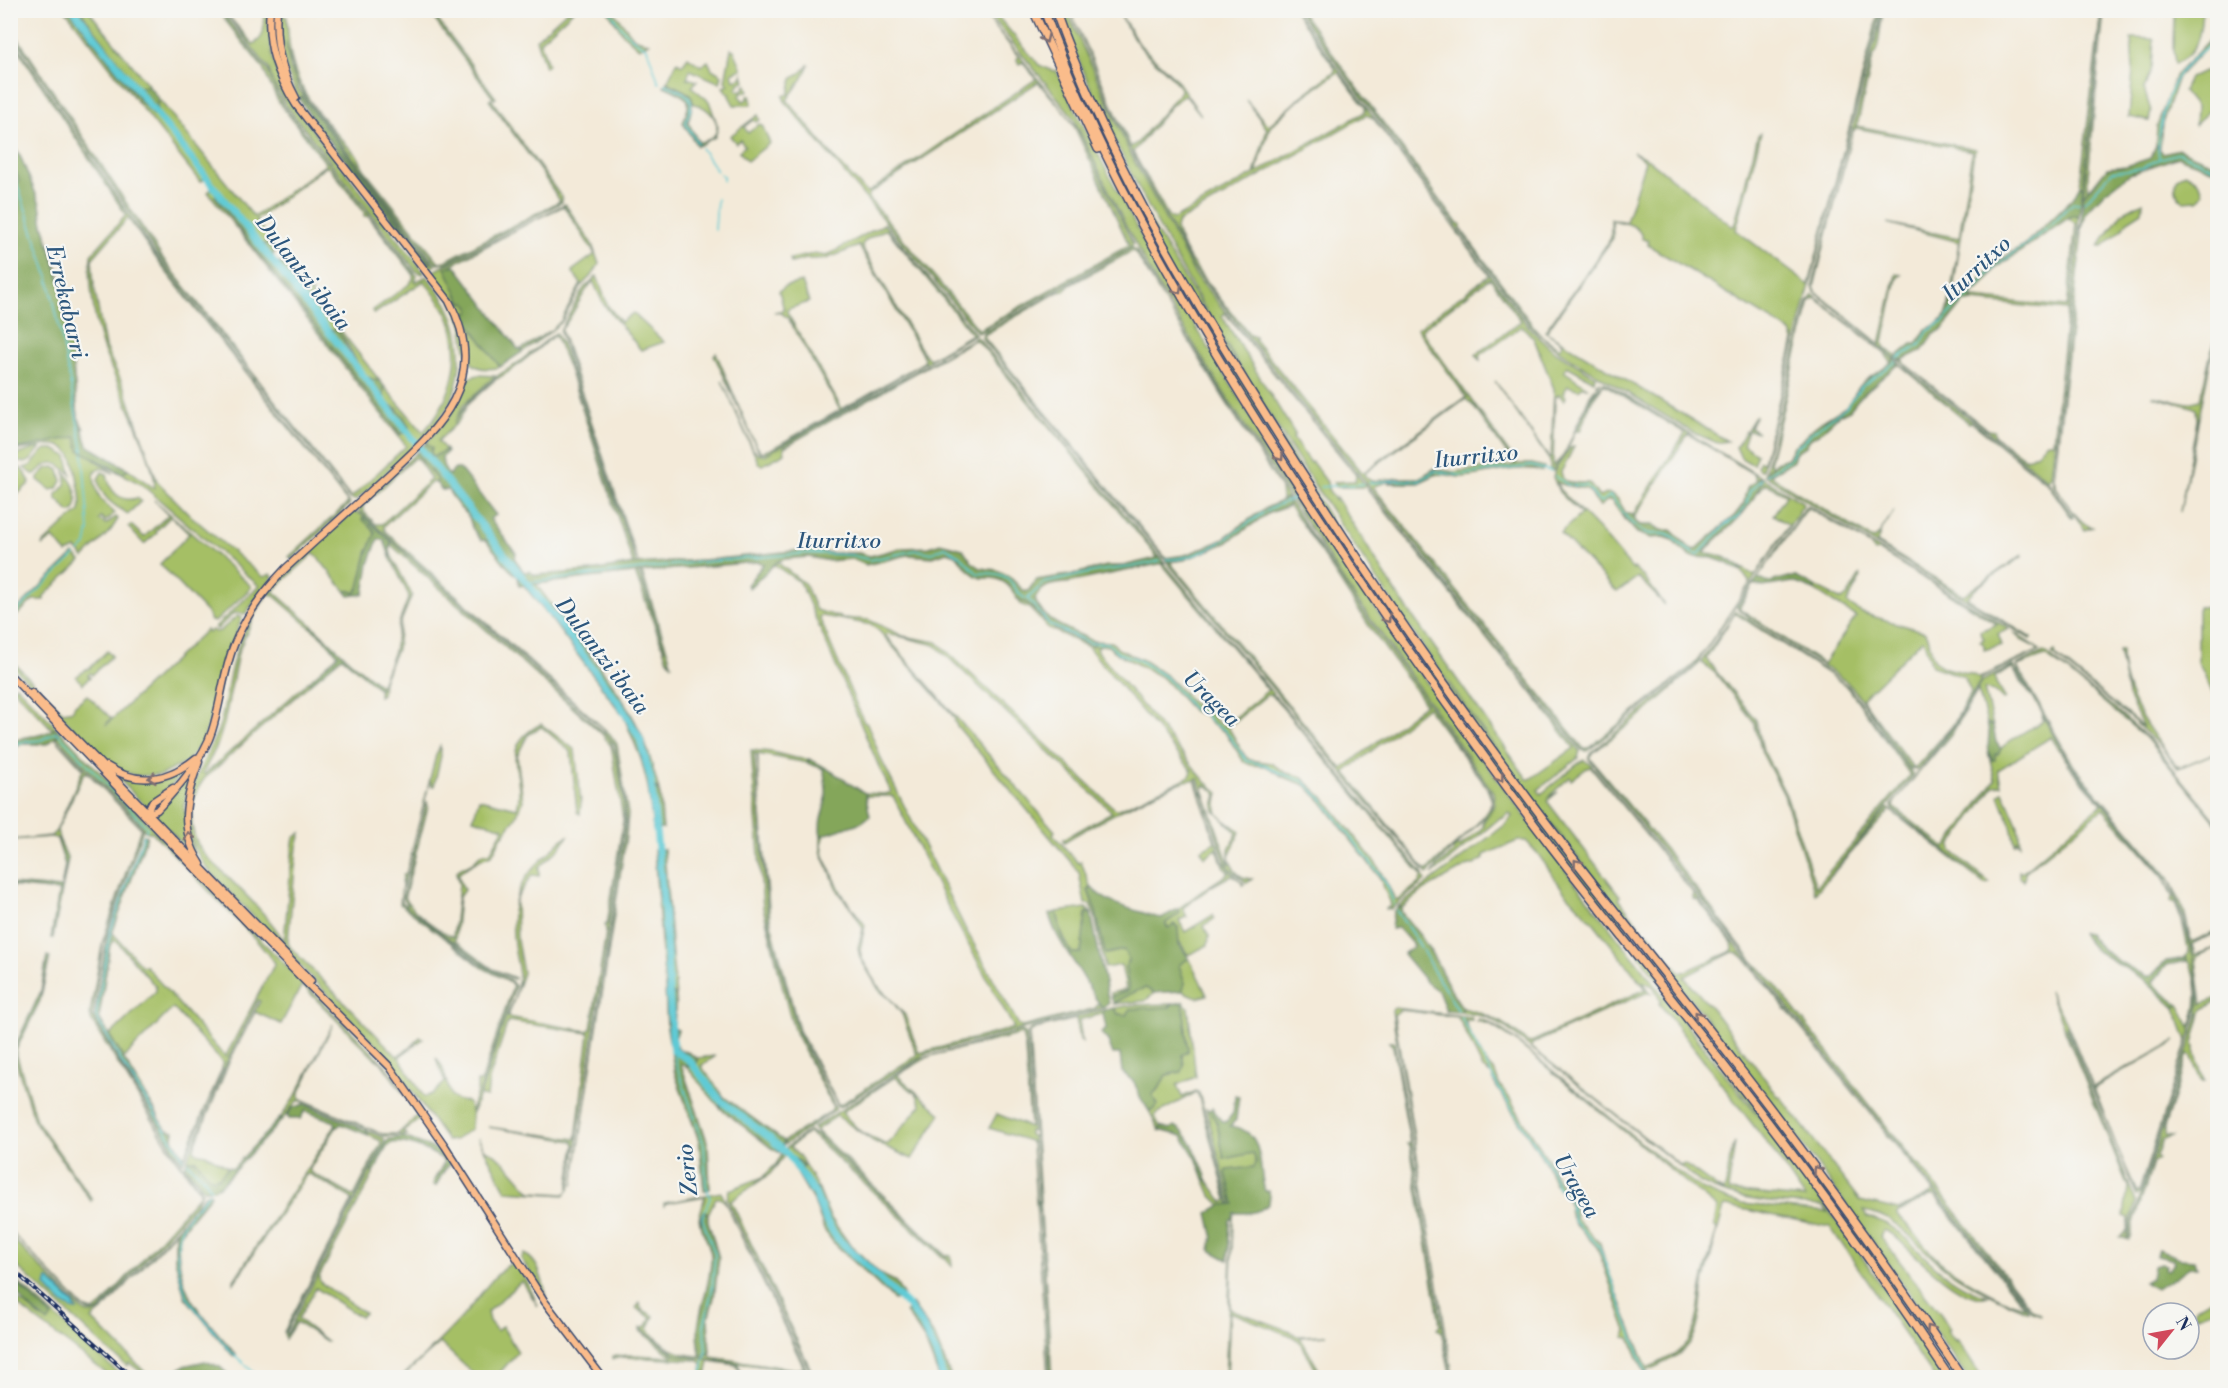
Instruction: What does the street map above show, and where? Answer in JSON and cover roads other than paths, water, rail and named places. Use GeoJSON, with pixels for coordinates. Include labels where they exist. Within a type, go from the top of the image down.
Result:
{"type":"FeatureCollection","features":[{"type":"Feature","properties":{"kind":"highway"},"geometry":{"type":"LineString","coordinates":[[1033,10],[1058,68],[1135,219],[1290,473],[1437,691],[1563,862],[1780,1137],[1882,1277],[1950,1377]]}},
{"type":"Feature","properties":{"kind":"highway"},"geometry":{"type":"LineString","coordinates":[[1044,10],[1100,144],[1163,263]]}},
{"type":"Feature","properties":{"kind":"highway"},"geometry":{"type":"LineString","coordinates":[[1055,10],[1081,79],[1109,140],[1168,253],[1254,396],[1365,569],[1445,685],[1529,800],[1794,1140],[1884,1263],[1963,1377]]}},
{"type":"Feature","properties":{"kind":"main road"},"geometry":{"type":"LineString","coordinates":[[218,886],[195,854],[190,843],[186,820],[187,799],[212,731],[233,646],[256,603],[285,570],[424,441],[449,411],[460,383],[464,355],[458,321],[439,286],[296,105],[277,70],[270,39],[270,10]]}},
{"type":"Feature","properties":{"kind":"main road"},"geometry":{"type":"LineString","coordinates":[[277,10],[277,42],[283,67],[292,90],[315,129]]}},
{"type":"Feature","properties":{"kind":"main road"},"geometry":{"type":"LineString","coordinates":[[10,670],[398,1076],[545,1302],[603,1377]]}},
{"type":"Feature","properties":{"kind":"main road"},"geometry":{"type":"LineString","coordinates":[[10,675],[258,934],[350,1024]]}},
{"type":"Feature","properties":{"kind":"main road"},"geometry":{"type":"LineString","coordinates":[[87,750],[124,776],[143,779],[170,775],[203,751]]}},
{"type":"Feature","properties":{"kind":"main road"},"geometry":{"type":"LineString","coordinates":[[168,840],[153,823],[148,810],[152,802],[176,786],[203,751]]}},
{"type":"Feature","properties":{"kind":"main road"},"geometry":{"type":"LineString","coordinates":[[134,806],[149,813]]}},
{"type":"Feature","properties":{"kind":"water"},"geometry":{"type":"Polygon","coordinates":[[[48,1279],[72,1302],[77,1310],[64,1305],[56,1297],[46,1286],[48,1279]]]}},
{"type":"Feature","properties":{"kind":"waterway","name":"Dulantzi ibaia"},"geometry":{"type":"LineString","coordinates":[[74,10],[562,627],[621,706],[640,739],[651,780],[664,910],[673,1050],[689,1060],[721,1101],[771,1139],[789,1156],[815,1194],[826,1221],[837,1238],[909,1307],[922,1325],[937,1356],[943,1378]]}},
{"type":"Feature","properties":{"kind":"waterway"},"geometry":{"type":"LineString","coordinates":[[610,10],[626,32],[647,48],[659,83]]}},
{"type":"Feature","properties":{"kind":"waterway"},"geometry":{"type":"LineString","coordinates":[[2159,158],[2159,138],[2170,91],[2180,73],[2202,50],[2218,39]]}},
{"type":"Feature","properties":{"kind":"waterway"},"geometry":{"type":"LineString","coordinates":[[665,84],[688,97],[691,108],[686,124],[698,144]]}},
{"type":"Feature","properties":{"kind":"waterway"},"geometry":{"type":"LineString","coordinates":[[701,148],[717,171]]}},
{"type":"Feature","properties":{"kind":"waterway","name":"Iturritxo"},"geometry":{"type":"LineString","coordinates":[[2084,203],[2112,172],[2142,168],[2159,159],[2179,153],[2218,169]]}},
{"type":"Feature","properties":{"kind":"waterway","name":"Errekabarri"},"geometry":{"type":"LineString","coordinates":[[10,163],[48,276],[83,451]]}},
{"type":"Feature","properties":{"kind":"waterway"},"geometry":{"type":"LineString","coordinates":[[720,174],[723,176],[723,181]]}},
{"type":"Feature","properties":{"kind":"waterway"},"geometry":{"type":"LineString","coordinates":[[715,230],[717,199]]}},
{"type":"Feature","properties":{"kind":"waterway","name":"Iturritxo"},"geometry":{"type":"LineString","coordinates":[[1898,358],[1920,345],[1928,331],[1944,321],[1995,267],[2049,227],[2067,208],[2074,203],[2079,203]]}},
{"type":"Feature","properties":{"kind":"waterway","name":"Iturritxo"},"geometry":{"type":"LineString","coordinates":[[1766,475],[1789,459],[1796,447],[1810,434],[1846,407],[1862,386],[1896,362]]}},
{"type":"Feature","properties":{"kind":"waterway","name":"Errekabarri"},"geometry":{"type":"LineString","coordinates":[[79,552],[86,545],[89,530],[83,454]]}},
{"type":"Feature","properties":{"kind":"waterway","name":"Iturritxo"},"geometry":{"type":"LineString","coordinates":[[1369,483],[1398,480],[1419,481],[1435,471],[1457,475],[1531,466],[1551,471]]}},
{"type":"Feature","properties":{"kind":"waterway","name":"Iturritxo"},"geometry":{"type":"LineString","coordinates":[[1555,476],[1568,485],[1587,486],[1600,502],[1610,496],[1630,522],[1640,530],[1674,538],[1698,555],[1726,524],[1738,517],[1746,505],[1750,491],[1762,479]]}},
{"type":"Feature","properties":{"kind":"waterway","name":"Iturritxo"},"geometry":{"type":"LineString","coordinates":[[1320,487],[1363,484]]}},
{"type":"Feature","properties":{"kind":"waterway","name":"Iturritxo"},"geometry":{"type":"LineString","coordinates":[[1166,559],[1179,559],[1205,551],[1275,506],[1297,497]]}},
{"type":"Feature","properties":{"kind":"waterway","name":"Iturritxo"},"geometry":{"type":"LineString","coordinates":[[526,583],[691,563],[809,553],[851,555],[870,560],[917,550],[932,553],[945,547],[959,555],[977,573],[996,574],[1007,578],[1027,599],[1044,583],[1160,561]]}},
{"type":"Feature","properties":{"kind":"waterway","name":"Errekabarri"},"geometry":{"type":"LineString","coordinates":[[10,618],[75,555]]}},
{"type":"Feature","properties":{"kind":"waterway","name":"Uragea"},"geometry":{"type":"LineString","coordinates":[[1028,599],[1050,625],[1090,643],[1108,643],[1118,653],[1137,659],[1167,678],[1192,708],[1205,714],[1213,724],[1225,730],[1247,761],[1266,765],[1303,781],[1322,799],[1381,876],[1388,887],[1394,905]]}},
{"type":"Feature","properties":{"kind":"waterway"},"geometry":{"type":"LineString","coordinates":[[10,746],[41,740],[57,732],[147,827],[146,831]]}},
{"type":"Feature","properties":{"kind":"waterway"},"geometry":{"type":"LineString","coordinates":[[144,835],[110,933],[96,1016],[121,1061],[184,1159]]}},
{"type":"Feature","properties":{"kind":"waterway","name":"Uragea"},"geometry":{"type":"LineString","coordinates":[[1396,910],[1458,1010]]}},
{"type":"Feature","properties":{"kind":"waterway","name":"Uragea"},"geometry":{"type":"LineString","coordinates":[[1461,1017],[1498,1087],[1551,1169],[1557,1186],[1569,1200],[1574,1221],[1599,1246],[1648,1378]]}},
{"type":"Feature","properties":{"kind":"waterway","name":"Zerio"},"geometry":{"type":"LineString","coordinates":[[673,1050],[704,1145],[706,1185],[710,1198],[702,1218],[715,1254],[712,1290],[704,1326],[705,1358]]}},
{"type":"Feature","properties":{"kind":"waterway"},"geometry":{"type":"LineString","coordinates":[[187,1162],[205,1179],[211,1189]]}},
{"type":"Feature","properties":{"kind":"waterway"},"geometry":{"type":"LineString","coordinates":[[179,1269],[178,1244],[182,1226],[209,1193]]}},
{"type":"Feature","properties":{"kind":"waterway"},"geometry":{"type":"LineString","coordinates":[[179,1271],[186,1295],[195,1308],[231,1352],[260,1378]]}},
{"type":"Feature","properties":{"kind":"waterway","name":"Zerio"},"geometry":{"type":"LineString","coordinates":[[701,1378],[704,1360]]}},
{"type":"Feature","properties":{"kind":"railway"},"geometry":{"type":"LineString","coordinates":[[10,1267],[133,1378]]}}]}
